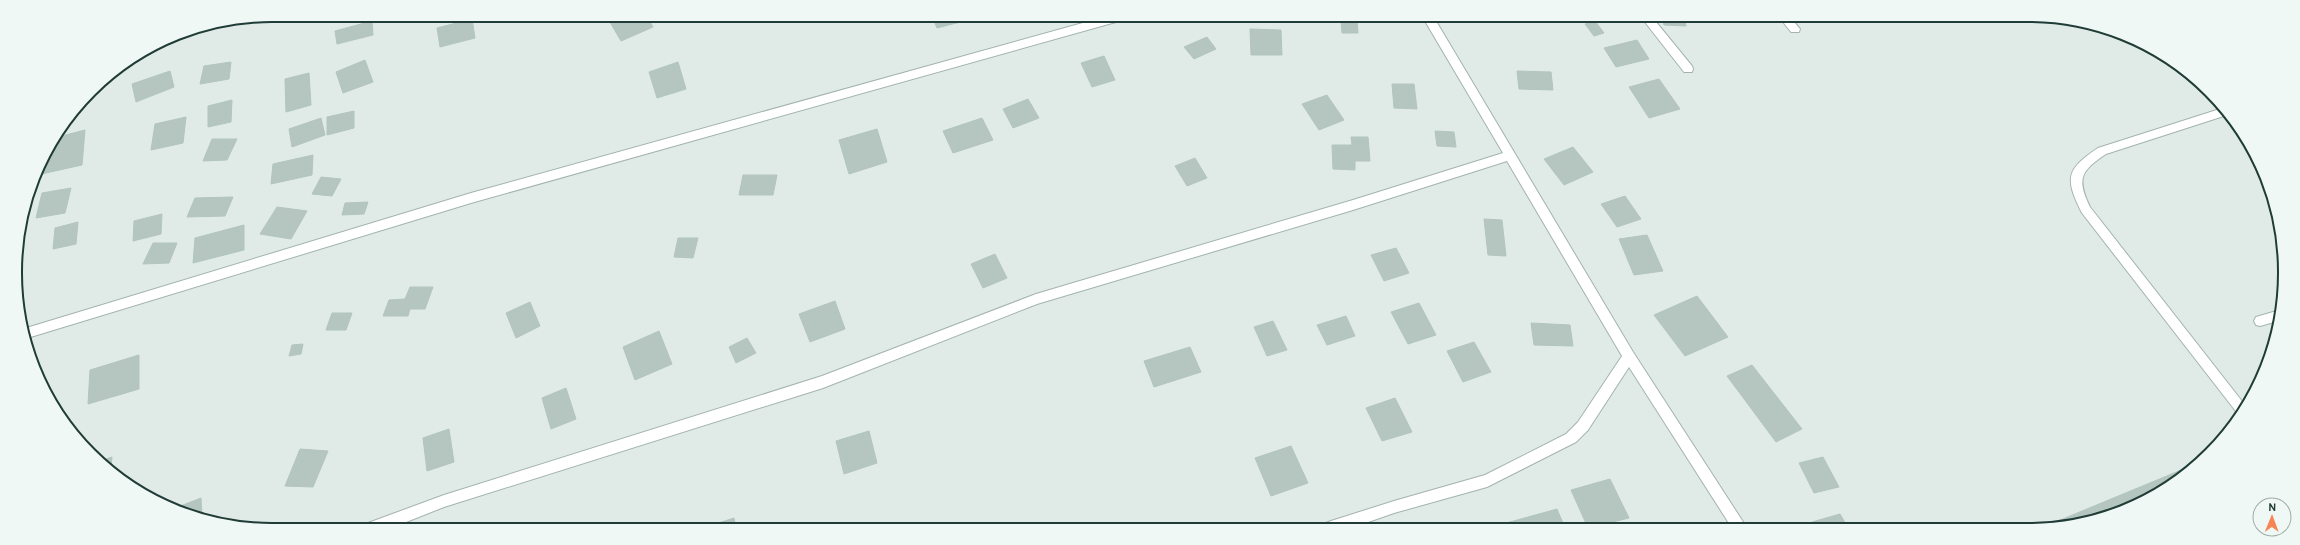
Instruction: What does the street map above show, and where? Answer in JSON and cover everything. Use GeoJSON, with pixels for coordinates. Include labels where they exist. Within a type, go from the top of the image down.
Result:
{"type":"FeatureCollection","features":[{"type":"Feature","properties":{"kind":"street"},"geometry":{"type":"LineString","coordinates":[[30,332],[470,198],[1101,22]]}},
{"type":"Feature","properties":{"kind":"street"},"geometry":{"type":"LineString","coordinates":[[1431,22],[1629,356],[1737,523]]}},
{"type":"Feature","properties":{"kind":"street"},"geometry":{"type":"LineString","coordinates":[[1650,22],[1688,70]]}},
{"type":"Feature","properties":{"kind":"street"},"geometry":{"type":"LineString","coordinates":[[1789,22],[1795,29]]}},
{"type":"Feature","properties":{"kind":"street"},"geometry":{"type":"LineString","coordinates":[[2220,113],[2102,151],[2084,163],[2076,175],[2077,192],[2086,210],[2239,406]]}},
{"type":"Feature","properties":{"kind":"street"},"geometry":{"type":"LineString","coordinates":[[386,523],[444,501],[823,382],[1036,299],[1316,216],[1509,156]]}},
{"type":"Feature","properties":{"kind":"street"},"geometry":{"type":"LineString","coordinates":[[2260,321],[2274,317]]}},
{"type":"Feature","properties":{"kind":"street"},"geometry":{"type":"LineString","coordinates":[[1346,523],[1394,507],[1487,481],[1571,438],[1583,426],[1629,356]]}},
{"type":"Feature","properties":{"kind":"building"},"geometry":{"type":"Polygon","coordinates":[[[372,22],[373,35],[337,44],[335,31],[372,22]]]}},
{"type":"Feature","properties":{"kind":"building"},"geometry":{"type":"Polygon","coordinates":[[[460,22],[472,22],[475,38],[440,47],[437,28],[460,22]]]}},
{"type":"Feature","properties":{"kind":"building"},"geometry":{"type":"Polygon","coordinates":[[[610,22],[650,22],[653,27],[621,41],[610,22]]]}},
{"type":"Feature","properties":{"kind":"building"},"geometry":{"type":"Polygon","coordinates":[[[934,22],[960,22],[937,28],[934,22]]]}},
{"type":"Feature","properties":{"kind":"building"},"geometry":{"type":"Polygon","coordinates":[[[1341,22],[1357,22],[1358,33],[1342,33],[1341,22]]]}},
{"type":"Feature","properties":{"kind":"building"},"geometry":{"type":"Polygon","coordinates":[[[1596,22],[1604,33],[1594,36],[1585,24],[1596,22]]]}},
{"type":"Feature","properties":{"kind":"building"},"geometry":{"type":"Polygon","coordinates":[[[1663,22],[1685,22],[1686,26],[1664,25],[1663,22]]]}},
{"type":"Feature","properties":{"kind":"building"},"geometry":{"type":"Polygon","coordinates":[[[1250,29],[1281,30],[1282,55],[1251,55],[1250,29]]]}},
{"type":"Feature","properties":{"kind":"building"},"geometry":{"type":"Polygon","coordinates":[[[1207,37],[1216,49],[1194,59],[1184,47],[1207,37]]]}},
{"type":"Feature","properties":{"kind":"building"},"geometry":{"type":"Polygon","coordinates":[[[1637,40],[1649,59],[1616,67],[1604,48],[1637,40]]]}},
{"type":"Feature","properties":{"kind":"building"},"geometry":{"type":"Polygon","coordinates":[[[1104,56],[1115,80],[1092,87],[1081,63],[1104,56]]]}},
{"type":"Feature","properties":{"kind":"building"},"geometry":{"type":"Polygon","coordinates":[[[365,60],[373,82],[343,93],[336,72],[365,60]]]}},
{"type":"Feature","properties":{"kind":"building"},"geometry":{"type":"Polygon","coordinates":[[[231,62],[229,79],[200,84],[204,66],[231,62]]]}},
{"type":"Feature","properties":{"kind":"building"},"geometry":{"type":"Polygon","coordinates":[[[678,62],[686,89],[657,98],[649,72],[678,62]]]}},
{"type":"Feature","properties":{"kind":"building"},"geometry":{"type":"Polygon","coordinates":[[[170,71],[174,87],[136,102],[132,84],[170,71]]]}},
{"type":"Feature","properties":{"kind":"building"},"geometry":{"type":"Polygon","coordinates":[[[1517,71],[1551,72],[1553,90],[1519,89],[1517,71]]]}},
{"type":"Feature","properties":{"kind":"building"},"geometry":{"type":"Polygon","coordinates":[[[309,73],[311,105],[286,112],[285,79],[309,73]]]}},
{"type":"Feature","properties":{"kind":"building"},"geometry":{"type":"Polygon","coordinates":[[[1659,79],[1680,109],[1649,118],[1629,87],[1659,79]]]}},
{"type":"Feature","properties":{"kind":"building"},"geometry":{"type":"Polygon","coordinates":[[[1392,84],[1414,84],[1417,109],[1394,108],[1392,84]]]}},
{"type":"Feature","properties":{"kind":"building"},"geometry":{"type":"Polygon","coordinates":[[[1327,95],[1344,120],[1319,130],[1302,104],[1327,95]]]}},
{"type":"Feature","properties":{"kind":"building"},"geometry":{"type":"Polygon","coordinates":[[[1028,99],[1039,118],[1013,128],[1003,109],[1028,99]]]}},
{"type":"Feature","properties":{"kind":"building"},"geometry":{"type":"Polygon","coordinates":[[[232,100],[231,122],[208,127],[208,106],[232,100]]]}},
{"type":"Feature","properties":{"kind":"building"},"geometry":{"type":"Polygon","coordinates":[[[354,111],[354,128],[327,135],[327,117],[354,111]]]}},
{"type":"Feature","properties":{"kind":"building"},"geometry":{"type":"Polygon","coordinates":[[[186,117],[183,143],[151,150],[155,124],[186,117]]]}},
{"type":"Feature","properties":{"kind":"building"},"geometry":{"type":"Polygon","coordinates":[[[321,118],[325,135],[292,147],[289,129],[321,118]]]}},
{"type":"Feature","properties":{"kind":"building"},"geometry":{"type":"Polygon","coordinates":[[[982,118],[993,140],[953,153],[943,131],[982,118]]]}},
{"type":"Feature","properties":{"kind":"building"},"geometry":{"type":"Polygon","coordinates":[[[877,129],[887,162],[849,174],[839,140],[877,129]]]}},
{"type":"Feature","properties":{"kind":"building"},"geometry":{"type":"Polygon","coordinates":[[[85,130],[82,165],[43,174],[48,162],[62,136],[85,130]]]}},
{"type":"Feature","properties":{"kind":"building"},"geometry":{"type":"Polygon","coordinates":[[[1435,131],[1454,132],[1456,147],[1437,146],[1435,131]]]}},
{"type":"Feature","properties":{"kind":"building"},"geometry":{"type":"Polygon","coordinates":[[[1351,137],[1368,137],[1370,161],[1355,161],[1355,170],[1333,169],[1332,145],[1352,145],[1351,137]]]}},
{"type":"Feature","properties":{"kind":"building"},"geometry":{"type":"Polygon","coordinates":[[[212,139],[237,139],[227,160],[203,161],[212,139]]]}},
{"type":"Feature","properties":{"kind":"building"},"geometry":{"type":"Polygon","coordinates":[[[1573,147],[1593,172],[1564,185],[1544,159],[1573,147]]]}},
{"type":"Feature","properties":{"kind":"building"},"geometry":{"type":"Polygon","coordinates":[[[313,155],[312,175],[271,184],[273,164],[313,155]]]}},
{"type":"Feature","properties":{"kind":"building"},"geometry":{"type":"Polygon","coordinates":[[[1195,158],[1207,178],[1187,186],[1175,166],[1195,158]]]}},
{"type":"Feature","properties":{"kind":"building"},"geometry":{"type":"Polygon","coordinates":[[[743,175],[777,175],[773,195],[739,195],[743,175]]]}},
{"type":"Feature","properties":{"kind":"building"},"geometry":{"type":"Polygon","coordinates":[[[321,177],[341,179],[332,196],[312,194],[321,177]]]}},
{"type":"Feature","properties":{"kind":"building"},"geometry":{"type":"Polygon","coordinates":[[[71,188],[65,213],[36,218],[42,193],[71,188]]]}},
{"type":"Feature","properties":{"kind":"building"},"geometry":{"type":"Polygon","coordinates":[[[1625,196],[1641,219],[1617,227],[1601,204],[1625,196]]]}},
{"type":"Feature","properties":{"kind":"building"},"geometry":{"type":"Polygon","coordinates":[[[233,197],[225,216],[187,217],[195,198],[233,197]]]}},
{"type":"Feature","properties":{"kind":"building"},"geometry":{"type":"Polygon","coordinates":[[[368,202],[364,214],[342,215],[345,203],[368,202]]]}},
{"type":"Feature","properties":{"kind":"building"},"geometry":{"type":"Polygon","coordinates":[[[277,207],[307,211],[291,239],[260,234],[277,207]]]}},
{"type":"Feature","properties":{"kind":"building"},"geometry":{"type":"Polygon","coordinates":[[[162,214],[161,234],[133,241],[134,221],[162,214]]]}},
{"type":"Feature","properties":{"kind":"building"},"geometry":{"type":"Polygon","coordinates":[[[1484,219],[1502,220],[1506,256],[1488,255],[1484,219]]]}},
{"type":"Feature","properties":{"kind":"building"},"geometry":{"type":"Polygon","coordinates":[[[78,222],[76,244],[53,249],[55,228],[78,222]]]}},
{"type":"Feature","properties":{"kind":"building"},"geometry":{"type":"Polygon","coordinates":[[[244,225],[244,250],[193,263],[195,238],[244,225]]]}},
{"type":"Feature","properties":{"kind":"building"},"geometry":{"type":"Polygon","coordinates":[[[1647,235],[1663,271],[1634,275],[1619,239],[1647,235]]]}},
{"type":"Feature","properties":{"kind":"building"},"geometry":{"type":"Polygon","coordinates":[[[678,238],[698,238],[693,258],[674,257],[678,238]]]}},
{"type":"Feature","properties":{"kind":"building"},"geometry":{"type":"Polygon","coordinates":[[[153,243],[177,243],[169,263],[143,264],[153,243]]]}},
{"type":"Feature","properties":{"kind":"building"},"geometry":{"type":"Polygon","coordinates":[[[1396,248],[1409,273],[1384,281],[1371,255],[1396,248]]]}},
{"type":"Feature","properties":{"kind":"building"},"geometry":{"type":"Polygon","coordinates":[[[995,254],[1007,278],[983,288],[971,264],[995,254]]]}},
{"type":"Feature","properties":{"kind":"building"},"geometry":{"type":"Polygon","coordinates":[[[410,287],[433,287],[425,309],[410,309],[408,316],[383,316],[389,300],[405,299],[410,287]]]}},
{"type":"Feature","properties":{"kind":"building"},"geometry":{"type":"Polygon","coordinates":[[[1697,296],[1728,337],[1685,356],[1654,315],[1697,296]]]}},
{"type":"Feature","properties":{"kind":"building"},"geometry":{"type":"Polygon","coordinates":[[[835,301],[845,329],[810,342],[799,314],[835,301]]]}},
{"type":"Feature","properties":{"kind":"building"},"geometry":{"type":"Polygon","coordinates":[[[530,302],[540,326],[516,338],[506,313],[530,302]]]}},
{"type":"Feature","properties":{"kind":"building"},"geometry":{"type":"Polygon","coordinates":[[[1419,303],[1436,335],[1408,344],[1391,312],[1419,303]]]}},
{"type":"Feature","properties":{"kind":"building"},"geometry":{"type":"Polygon","coordinates":[[[332,313],[352,313],[346,330],[326,330],[332,313]]]}},
{"type":"Feature","properties":{"kind":"building"},"geometry":{"type":"Polygon","coordinates":[[[1346,316],[1355,336],[1327,345],[1317,325],[1346,316]]]}},
{"type":"Feature","properties":{"kind":"building"},"geometry":{"type":"Polygon","coordinates":[[[1273,321],[1287,350],[1267,356],[1254,327],[1273,321]]]}},
{"type":"Feature","properties":{"kind":"building"},"geometry":{"type":"Polygon","coordinates":[[[1531,323],[1570,325],[1573,346],[1534,345],[1531,323]]]}},
{"type":"Feature","properties":{"kind":"building"},"geometry":{"type":"Polygon","coordinates":[[[659,331],[672,364],[635,380],[623,347],[659,331]]]}},
{"type":"Feature","properties":{"kind":"building"},"geometry":{"type":"Polygon","coordinates":[[[747,338],[756,353],[736,363],[729,347],[747,338]]]}},
{"type":"Feature","properties":{"kind":"building"},"geometry":{"type":"Polygon","coordinates":[[[1474,342],[1491,372],[1463,382],[1447,351],[1474,342]]]}},
{"type":"Feature","properties":{"kind":"building"},"geometry":{"type":"Polygon","coordinates":[[[303,344],[301,354],[289,356],[292,345],[303,344]]]}},
{"type":"Feature","properties":{"kind":"building"},"geometry":{"type":"Polygon","coordinates":[[[1190,347],[1201,372],[1154,387],[1144,361],[1190,347]]]}},
{"type":"Feature","properties":{"kind":"building"},"geometry":{"type":"Polygon","coordinates":[[[139,355],[139,389],[88,404],[90,370],[139,355]]]}},
{"type":"Feature","properties":{"kind":"building"},"geometry":{"type":"Polygon","coordinates":[[[1752,365],[1802,429],[1776,442],[1727,376],[1752,365]]]}},
{"type":"Feature","properties":{"kind":"building"},"geometry":{"type":"Polygon","coordinates":[[[566,388],[576,419],[551,429],[542,398],[566,388]]]}},
{"type":"Feature","properties":{"kind":"building"},"geometry":{"type":"Polygon","coordinates":[[[1395,398],[1412,432],[1382,441],[1366,408],[1395,398]]]}},
{"type":"Feature","properties":{"kind":"building"},"geometry":{"type":"Polygon","coordinates":[[[449,429],[454,462],[427,471],[423,438],[449,429]]]}},
{"type":"Feature","properties":{"kind":"building"},"geometry":{"type":"Polygon","coordinates":[[[869,431],[877,463],[844,474],[836,441],[869,431]]]}},
{"type":"Feature","properties":{"kind":"building"},"geometry":{"type":"Polygon","coordinates":[[[1291,446],[1308,483],[1271,496],[1255,458],[1291,446]]]}},
{"type":"Feature","properties":{"kind":"building"},"geometry":{"type":"Polygon","coordinates":[[[300,449],[328,451],[313,487],[285,486],[300,449]]]}},
{"type":"Feature","properties":{"kind":"building"},"geometry":{"type":"Polygon","coordinates":[[[112,457],[111,464],[107,461],[105,459],[112,457]]]}},
{"type":"Feature","properties":{"kind":"building"},"geometry":{"type":"Polygon","coordinates":[[[1823,457],[1839,487],[1814,493],[1799,463],[1823,457]]]}},
{"type":"Feature","properties":{"kind":"building"},"geometry":{"type":"Polygon","coordinates":[[[2181,470],[2167,481],[2123,504],[2108,510],[2058,521],[2181,470]]]}},
{"type":"Feature","properties":{"kind":"building"},"geometry":{"type":"Polygon","coordinates":[[[1610,479],[1629,518],[1608,523],[1586,523],[1571,490],[1610,479]]]}},
{"type":"Feature","properties":{"kind":"building"},"geometry":{"type":"Polygon","coordinates":[[[201,498],[202,512],[192,510],[181,506],[201,498]]]}},
{"type":"Feature","properties":{"kind":"building"},"geometry":{"type":"Polygon","coordinates":[[[1557,509],[1563,523],[1506,523],[1557,509]]]}},
{"type":"Feature","properties":{"kind":"building"},"geometry":{"type":"Polygon","coordinates":[[[1840,514],[1845,523],[1812,523],[1840,514]]]}},
{"type":"Feature","properties":{"kind":"building"},"geometry":{"type":"Polygon","coordinates":[[[734,518],[735,523],[718,523],[734,518]]]}}]}
